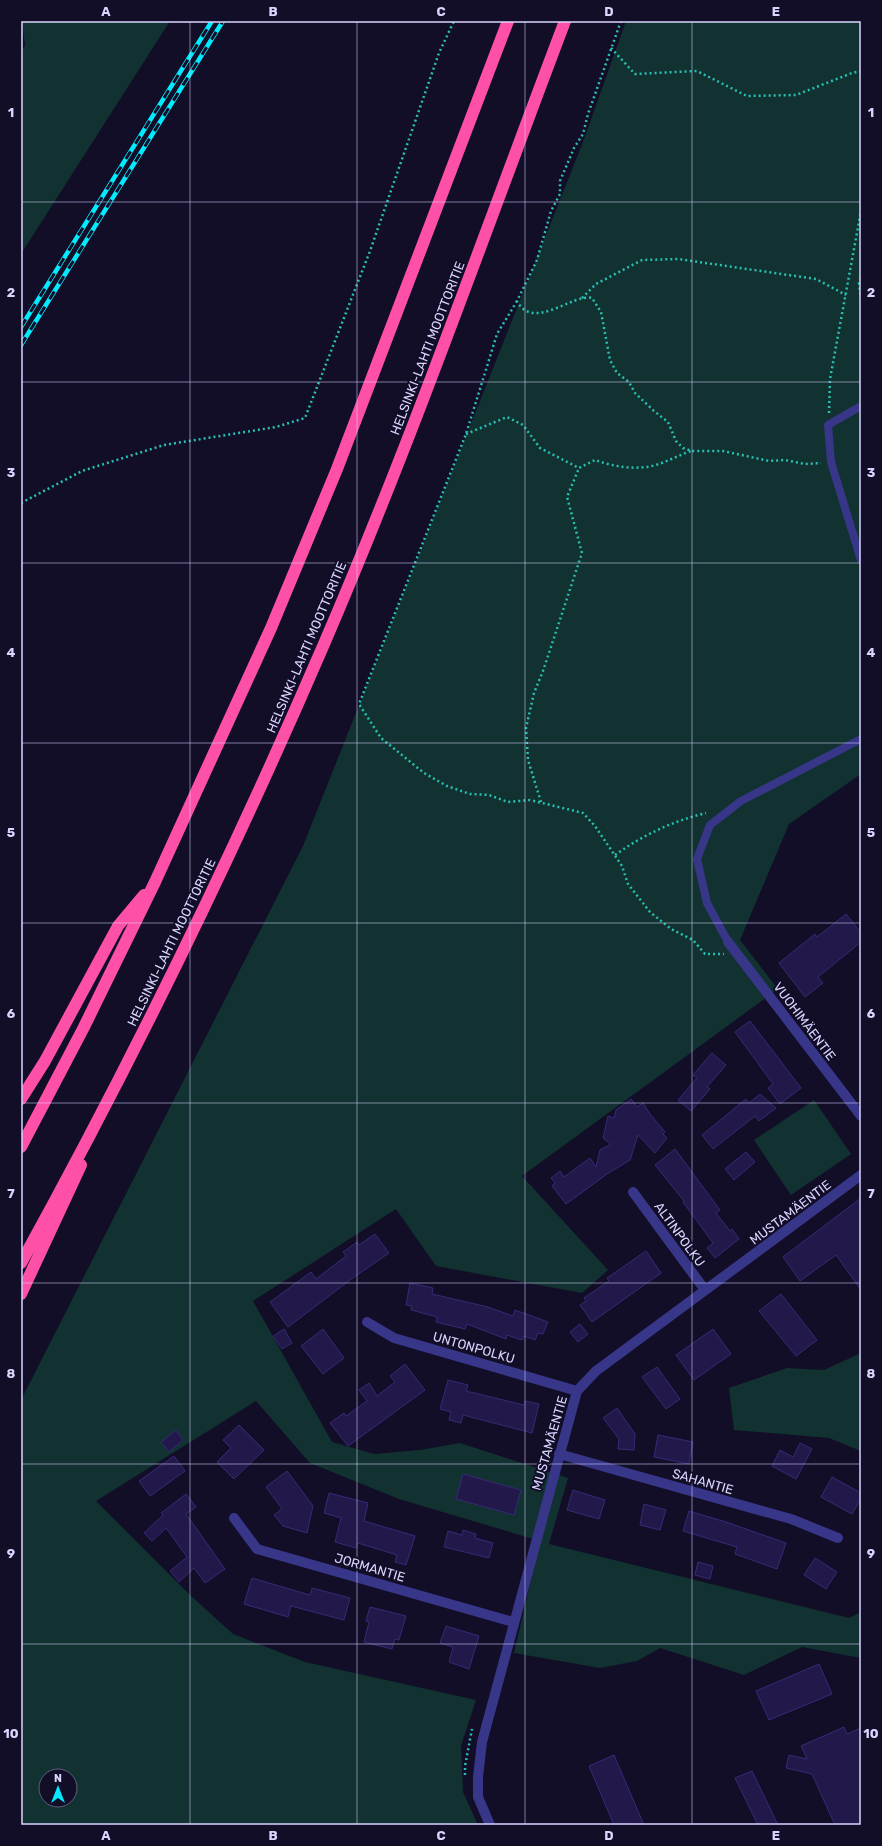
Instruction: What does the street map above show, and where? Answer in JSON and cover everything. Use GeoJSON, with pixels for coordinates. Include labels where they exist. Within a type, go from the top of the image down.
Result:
{"type":"FeatureCollection","features":[{"type":"Feature","properties":{"kind":"highway"},"geometry":{"type":"LineString","coordinates":[[21,1147],[84,1027],[155,882],[271,628],[337,469],[508,21]]}},
{"type":"Feature","properties":{"kind":"highway","name":"HELSINKI-LAHTI MOOTTORITIE"},"geometry":{"type":"LineString","coordinates":[[21,1262],[135,1048],[234,844],[325,643],[460,306],[565,21]]}},
{"type":"Feature","properties":{"kind":"highway"},"geometry":{"type":"LineString","coordinates":[[21,1099],[45,1061],[118,926],[155,882]]}},
{"type":"Feature","properties":{"kind":"highway"},"geometry":{"type":"LineString","coordinates":[[21,1294],[135,1048]]}},
{"type":"Feature","properties":{"kind":"street","name":"VUOHIMÄENTIE"},"geometry":{"type":"LineString","coordinates":[[731,946],[861,1116]]}},
{"type":"Feature","properties":{"kind":"street","name":"MUSTAMÄENTIE"},"geometry":{"type":"LineString","coordinates":[[490,1825],[478,1797],[478,1777],[481,1749],[513,1622],[577,1391],[596,1371],[861,1175]]}},
{"type":"Feature","properties":{"kind":"street","name":"ALTINPOLKU"},"geometry":{"type":"LineString","coordinates":[[634,1192],[706,1290]]}},
{"type":"Feature","properties":{"kind":"street","name":"UNTONPOLKU"},"geometry":{"type":"LineString","coordinates":[[367,1322],[394,1338],[577,1391]]}},
{"type":"Feature","properties":{"kind":"street","name":"SAHANTIE"},"geometry":{"type":"LineString","coordinates":[[559,1454],[791,1519],[838,1538]]}},
{"type":"Feature","properties":{"kind":"street","name":"JORMANTIE"},"geometry":{"type":"LineString","coordinates":[[234,1518],[257,1549],[513,1622]]}},
{"type":"Feature","properties":{"kind":"lane"},"geometry":{"type":"LineString","coordinates":[[861,406],[828,425],[832,465],[861,560]]}},
{"type":"Feature","properties":{"kind":"lane"},"geometry":{"type":"LineString","coordinates":[[731,946],[706,903],[697,858],[710,826],[748,798],[861,739]]}},
{"type":"Feature","properties":{"kind":"path"},"geometry":{"type":"LineString","coordinates":[[21,503],[82,470],[164,445],[276,427],[305,418],[370,251],[439,53],[454,21]]}},
{"type":"Feature","properties":{"kind":"path"},"geometry":{"type":"LineString","coordinates":[[621,21],[588,114],[583,134],[572,152],[560,181],[560,194],[551,211],[537,260],[517,301],[497,334],[466,434],[359,704],[381,738],[424,773],[448,786],[470,794],[489,795],[508,802],[530,800],[583,813],[615,855],[622,866],[628,884],[650,912],[671,929],[693,940],[705,954],[727,954],[731,946]]}},
{"type":"Feature","properties":{"kind":"path"},"geometry":{"type":"LineString","coordinates":[[611,48],[635,74],[697,71],[747,96],[796,95],[852,73],[861,71]]}},
{"type":"Feature","properties":{"kind":"path"},"geometry":{"type":"LineString","coordinates":[[828,425],[830,379],[861,211]]}},
{"type":"Feature","properties":{"kind":"path"},"geometry":{"type":"LineString","coordinates":[[580,299],[596,284],[642,260],[678,259],[816,279],[846,295]]}},
{"type":"Feature","properties":{"kind":"path"},"geometry":{"type":"LineString","coordinates":[[861,278],[859,283],[861,299]]}},
{"type":"Feature","properties":{"kind":"path"},"geometry":{"type":"LineString","coordinates":[[517,301],[521,308],[535,312],[562,307],[587,296],[592,298],[601,312],[610,360],[617,373],[629,382],[635,393],[668,422],[676,441],[683,448],[692,451]]}},
{"type":"Feature","properties":{"kind":"path"},"geometry":{"type":"LineString","coordinates":[[466,434],[507,417],[523,425],[540,448],[579,468]]}},
{"type":"Feature","properties":{"kind":"path"},"geometry":{"type":"LineString","coordinates":[[541,803],[528,760],[526,728],[534,693],[543,671],[582,553],[567,498],[579,468],[594,460],[610,466],[642,468],[660,464],[692,451],[723,450],[758,459],[832,465]]}},
{"type":"Feature","properties":{"kind":"path"},"geometry":{"type":"LineString","coordinates":[[615,855],[638,839],[688,818],[707,813],[722,816]]}},
{"type":"Feature","properties":{"kind":"green space"},"geometry":{"type":"Polygon","coordinates":[[[22,21],[170,21],[21,254],[21,53],[25,45],[22,21]]]}},
{"type":"Feature","properties":{"kind":"green space"},"geometry":{"type":"Polygon","coordinates":[[[626,21],[861,21],[861,774],[789,824],[740,940],[778,989],[522,1176],[608,1270],[582,1293],[436,1266],[396,1209],[253,1301],[332,1442],[374,1454],[420,1450],[460,1443],[568,1478],[549,1544],[849,1618],[861,1612],[861,1658],[802,1647],[744,1675],[660,1648],[637,1661],[600,1668],[514,1653],[540,1541],[399,1499],[310,1463],[256,1401],[96,1501],[190,1595],[233,1634],[305,1662],[476,1700],[461,1746],[463,1792],[478,1825],[21,1825],[21,1400],[303,846],[583,142],[626,21]]]}},
{"type":"Feature","properties":{"kind":"green space"},"geometry":{"type":"Polygon","coordinates":[[[814,1100],[851,1154],[791,1195],[754,1140],[814,1100]]]}},
{"type":"Feature","properties":{"kind":"green space"},"geometry":{"type":"Polygon","coordinates":[[[861,1353],[861,1451],[829,1438],[734,1430],[729,1388],[787,1368],[824,1370],[861,1353]]]}},
{"type":"Feature","properties":{"kind":"building"},"geometry":{"type":"Polygon","coordinates":[[[846,914],[861,933],[861,942],[818,977],[823,983],[805,997],[779,963],[815,934],[817,937],[846,914]]]}},
{"type":"Feature","properties":{"kind":"building"},"geometry":{"type":"Polygon","coordinates":[[[750,1021],[801,1088],[780,1104],[768,1088],[773,1084],[735,1032],[750,1021]]]}},
{"type":"Feature","properties":{"kind":"building"},"geometry":{"type":"Polygon","coordinates":[[[712,1053],[726,1065],[707,1087],[710,1089],[691,1111],[678,1100],[697,1078],[693,1075],[712,1053]]]}},
{"type":"Feature","properties":{"kind":"building"},"geometry":{"type":"Polygon","coordinates":[[[760,1094],[776,1108],[759,1121],[755,1116],[713,1149],[702,1135],[746,1099],[749,1103],[760,1094]]]}},
{"type":"Feature","properties":{"kind":"building"},"geometry":{"type":"Polygon","coordinates":[[[631,1099],[637,1107],[643,1103],[665,1132],[663,1134],[667,1138],[655,1153],[638,1135],[630,1160],[607,1174],[566,1204],[552,1186],[555,1183],[551,1178],[560,1171],[564,1177],[590,1158],[596,1167],[600,1150],[611,1144],[603,1138],[608,1116],[614,1118],[616,1110],[631,1099]]]}},
{"type":"Feature","properties":{"kind":"building"},"geometry":{"type":"Polygon","coordinates":[[[675,1149],[720,1210],[716,1213],[730,1231],[732,1229],[739,1239],[715,1258],[707,1248],[713,1243],[683,1202],[684,1201],[655,1165],[675,1149]]]}},
{"type":"Feature","properties":{"kind":"building"},"geometry":{"type":"Polygon","coordinates":[[[746,1152],[755,1162],[734,1180],[725,1169],[746,1152]]]}},
{"type":"Feature","properties":{"kind":"building"},"geometry":{"type":"Polygon","coordinates":[[[861,1198],[861,1290],[836,1255],[800,1281],[783,1257],[861,1198]]]}},
{"type":"Feature","properties":{"kind":"building"},"geometry":{"type":"Polygon","coordinates":[[[375,1234],[389,1253],[350,1280],[288,1327],[270,1302],[311,1272],[316,1279],[346,1256],[343,1252],[357,1242],[359,1245],[375,1234]]]}},
{"type":"Feature","properties":{"kind":"building"},"geometry":{"type":"Polygon","coordinates":[[[646,1251],[661,1273],[592,1322],[580,1305],[586,1301],[584,1298],[609,1281],[607,1278],[646,1251]]]}},
{"type":"Feature","properties":{"kind":"building"},"geometry":{"type":"Polygon","coordinates":[[[410,1283],[433,1288],[432,1294],[488,1307],[513,1316],[515,1310],[548,1322],[543,1334],[538,1333],[535,1340],[524,1336],[522,1340],[507,1335],[506,1339],[467,1324],[465,1329],[436,1322],[437,1317],[411,1310],[412,1306],[406,1305],[410,1283]]]}},
{"type":"Feature","properties":{"kind":"building"},"geometry":{"type":"Polygon","coordinates":[[[781,1294],[817,1340],[796,1356],[759,1311],[781,1294]]]}},
{"type":"Feature","properties":{"kind":"building"},"geometry":{"type":"Polygon","coordinates":[[[580,1324],[588,1334],[578,1342],[570,1332],[580,1324]]]}},
{"type":"Feature","properties":{"kind":"building"},"geometry":{"type":"Polygon","coordinates":[[[284,1329],[292,1343],[282,1349],[273,1336],[284,1329]]]}},
{"type":"Feature","properties":{"kind":"building"},"geometry":{"type":"Polygon","coordinates":[[[323,1329],[344,1358],[323,1374],[301,1346],[323,1329]]]}},
{"type":"Feature","properties":{"kind":"building"},"geometry":{"type":"Polygon","coordinates":[[[713,1329],[731,1354],[694,1380],[676,1355],[713,1329]]]}},
{"type":"Feature","properties":{"kind":"building"},"geometry":{"type":"Polygon","coordinates":[[[405,1364],[425,1390],[348,1446],[330,1423],[344,1413],[346,1416],[367,1401],[359,1390],[369,1383],[377,1396],[395,1382],[390,1376],[405,1364]]]}},
{"type":"Feature","properties":{"kind":"building"},"geometry":{"type":"Polygon","coordinates":[[[657,1367],[680,1399],[666,1409],[642,1377],[657,1367]]]}},
{"type":"Feature","properties":{"kind":"building"},"geometry":{"type":"Polygon","coordinates":[[[448,1380],[468,1385],[466,1391],[524,1405],[525,1401],[539,1404],[532,1433],[463,1415],[461,1423],[449,1420],[451,1412],[440,1409],[448,1380]]]}},
{"type":"Feature","properties":{"kind":"building"},"geometry":{"type":"Polygon","coordinates":[[[617,1408],[635,1434],[634,1450],[618,1449],[619,1439],[603,1418],[617,1408]]]}},
{"type":"Feature","properties":{"kind":"building"},"geometry":{"type":"Polygon","coordinates":[[[239,1425],[264,1450],[234,1479],[217,1462],[231,1448],[223,1440],[239,1425]]]}},
{"type":"Feature","properties":{"kind":"building"},"geometry":{"type":"Polygon","coordinates":[[[176,1430],[183,1440],[169,1452],[161,1442],[176,1430]]]}},
{"type":"Feature","properties":{"kind":"building"},"geometry":{"type":"Polygon","coordinates":[[[658,1435],[693,1442],[689,1464],[654,1457],[658,1435]]]}},
{"type":"Feature","properties":{"kind":"building"},"geometry":{"type":"Polygon","coordinates":[[[800,1443],[812,1449],[796,1479],[772,1466],[780,1450],[793,1457],[800,1443]]]}},
{"type":"Feature","properties":{"kind":"building"},"geometry":{"type":"Polygon","coordinates":[[[174,1456],[185,1471],[150,1496],[139,1481],[174,1456]]]}},
{"type":"Feature","properties":{"kind":"building"},"geometry":{"type":"Polygon","coordinates":[[[287,1471],[313,1506],[307,1533],[283,1526],[274,1515],[282,1509],[266,1487],[287,1471]]]}},
{"type":"Feature","properties":{"kind":"building"},"geometry":{"type":"Polygon","coordinates":[[[463,1474],[521,1490],[514,1515],[456,1499],[463,1474]]]}},
{"type":"Feature","properties":{"kind":"building"},"geometry":{"type":"Polygon","coordinates":[[[832,1477],[861,1493],[861,1499],[852,1514],[821,1497],[832,1477]]]}},
{"type":"Feature","properties":{"kind":"building"},"geometry":{"type":"Polygon","coordinates":[[[573,1490],[605,1500],[599,1519],[567,1510],[573,1490]]]}},
{"type":"Feature","properties":{"kind":"building"},"geometry":{"type":"Polygon","coordinates":[[[329,1493],[368,1503],[364,1521],[415,1536],[406,1565],[395,1562],[397,1555],[358,1543],[356,1548],[335,1542],[341,1518],[324,1513],[329,1493]]]}},
{"type":"Feature","properties":{"kind":"building"},"geometry":{"type":"Polygon","coordinates":[[[186,1494],[196,1507],[186,1514],[225,1569],[205,1583],[194,1568],[179,1582],[170,1571],[187,1557],[166,1528],[152,1541],[144,1533],[163,1515],[161,1513],[186,1494]]]}},
{"type":"Feature","properties":{"kind":"building"},"geometry":{"type":"Polygon","coordinates":[[[644,1504],[666,1510],[660,1530],[640,1525],[644,1504]]]}},
{"type":"Feature","properties":{"kind":"building"},"geometry":{"type":"Polygon","coordinates":[[[689,1511],[786,1543],[777,1569],[735,1554],[737,1547],[683,1531],[689,1511]]]}},
{"type":"Feature","properties":{"kind":"building"},"geometry":{"type":"Polygon","coordinates":[[[463,1530],[476,1534],[475,1538],[493,1543],[489,1558],[444,1547],[448,1531],[462,1535],[463,1530]]]}},
{"type":"Feature","properties":{"kind":"building"},"geometry":{"type":"Polygon","coordinates":[[[815,1558],[837,1572],[826,1589],[804,1575],[815,1558]]]}},
{"type":"Feature","properties":{"kind":"building"},"geometry":{"type":"Polygon","coordinates":[[[698,1562],[713,1566],[710,1579],[695,1575],[698,1562]]]}},
{"type":"Feature","properties":{"kind":"building"},"geometry":{"type":"Polygon","coordinates":[[[252,1578],[310,1595],[312,1588],[350,1598],[344,1620],[291,1606],[288,1617],[244,1604],[252,1578]]]}},
{"type":"Feature","properties":{"kind":"building"},"geometry":{"type":"Polygon","coordinates":[[[370,1607],[406,1616],[399,1640],[395,1639],[392,1649],[364,1642],[369,1622],[366,1621],[370,1607]]]}},
{"type":"Feature","properties":{"kind":"building"},"geometry":{"type":"Polygon","coordinates":[[[446,1626],[479,1636],[469,1669],[449,1662],[453,1647],[440,1643],[446,1626]]]}},
{"type":"Feature","properties":{"kind":"building"},"geometry":{"type":"Polygon","coordinates":[[[819,1664],[832,1694],[769,1720],[756,1691],[819,1664]]]}},
{"type":"Feature","properties":{"kind":"building"},"geometry":{"type":"Polygon","coordinates":[[[844,1727],[847,1734],[861,1728],[861,1825],[835,1825],[812,1774],[786,1768],[789,1755],[807,1759],[801,1746],[844,1727]]]}},
{"type":"Feature","properties":{"kind":"building"},"geometry":{"type":"Polygon","coordinates":[[[614,1755],[644,1825],[614,1825],[589,1766],[614,1755]]]}},
{"type":"Feature","properties":{"kind":"building"},"geometry":{"type":"Polygon","coordinates":[[[752,1771],[778,1825],[758,1825],[735,1778],[752,1771]]]}},
{"type":"Feature","properties":{"kind":"railway"},"geometry":{"type":"LineString","coordinates":[[21,327],[212,21]]}},
{"type":"Feature","properties":{"kind":"railway"},"geometry":{"type":"LineString","coordinates":[[21,345],[223,21]]}}]}
